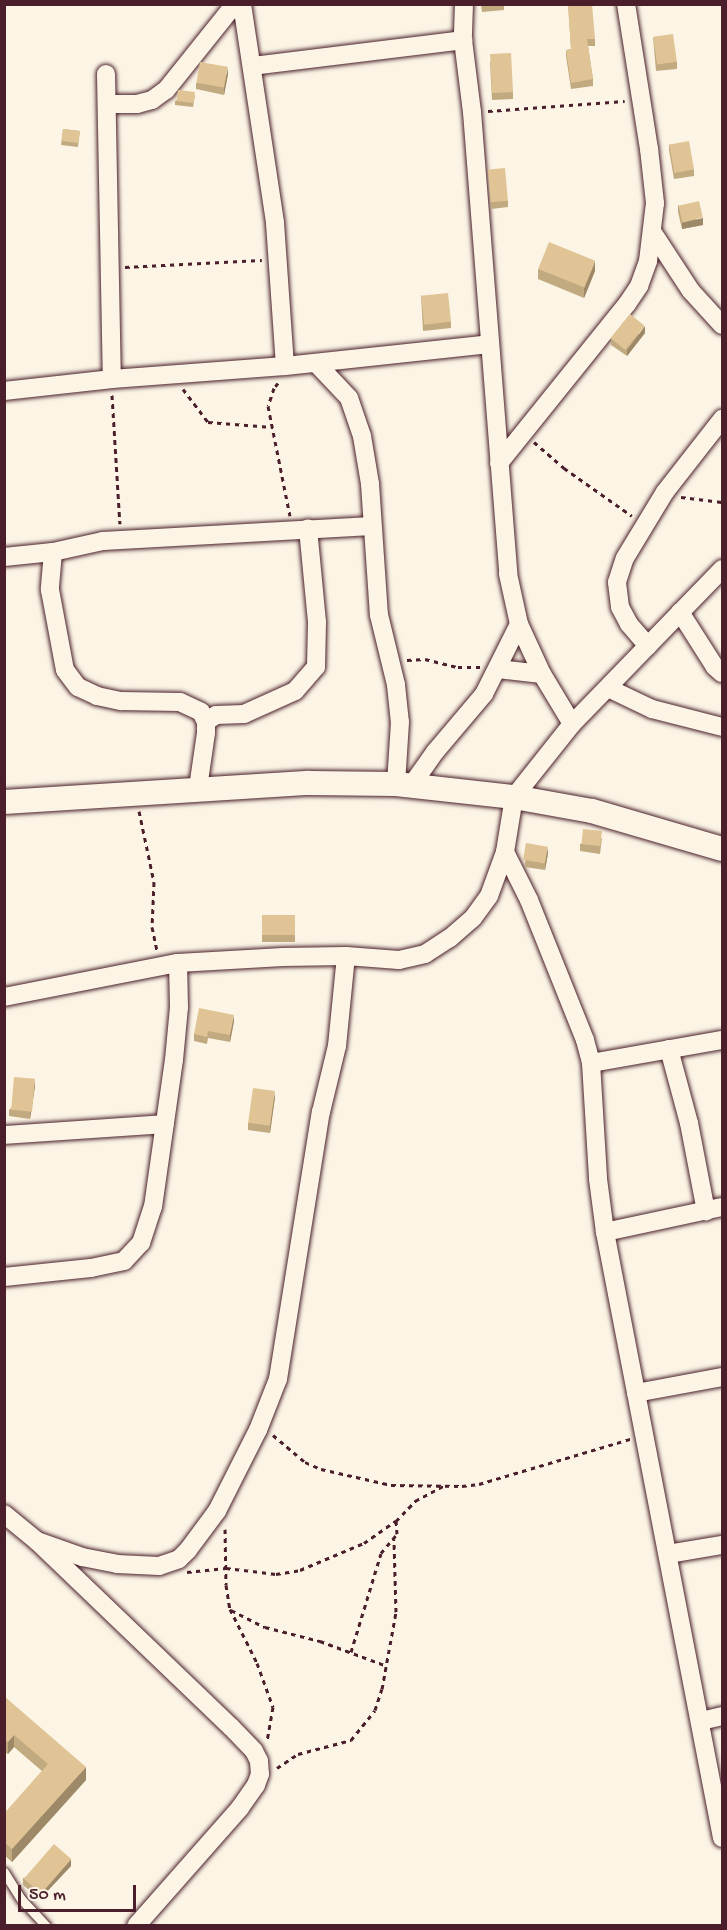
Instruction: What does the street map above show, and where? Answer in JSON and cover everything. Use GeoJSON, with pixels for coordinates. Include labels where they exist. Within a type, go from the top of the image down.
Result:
{"type":"FeatureCollection","features":[{"type":"Feature","properties":{"kind":"street"},"geometry":{"type":"LineString","coordinates":[[107,104],[137,104],[152,100],[166,90],[235,4]]}},
{"type":"Feature","properties":{"kind":"street"},"geometry":{"type":"LineString","coordinates":[[242,4],[266,150],[289,366]]}},
{"type":"Feature","properties":{"kind":"street"},"geometry":{"type":"LineString","coordinates":[[464,4],[463,40],[472,112],[508,574],[519,624],[542,674],[572,724]]}},
{"type":"Feature","properties":{"kind":"street"},"geometry":{"type":"LineString","coordinates":[[499,463],[633,295],[648,261],[655,203],[642,100],[626,4]]}},
{"type":"Feature","properties":{"kind":"street"},"geometry":{"type":"LineString","coordinates":[[252,66],[463,40]]}},
{"type":"Feature","properties":{"kind":"street"},"geometry":{"type":"LineString","coordinates":[[106,74],[108,268],[112,379]]}},
{"type":"Feature","properties":{"kind":"street"},"geometry":{"type":"LineString","coordinates":[[653,233],[691,291],[723,326]]}},
{"type":"Feature","properties":{"kind":"street"},"geometry":{"type":"LineString","coordinates":[[4,391],[112,379],[289,366],[490,344]]}},
{"type":"Feature","properties":{"kind":"street"},"geometry":{"type":"LineString","coordinates":[[316,363],[349,398],[357,414],[367,461],[379,615],[396,686],[403,785]]}},
{"type":"Feature","properties":{"kind":"street"},"geometry":{"type":"LineString","coordinates":[[648,646],[629,624],[620,607],[617,582],[625,558],[665,492],[723,419]]}},
{"type":"Feature","properties":{"kind":"street"},"geometry":{"type":"LineString","coordinates":[[4,557],[53,552],[122,540],[372,526]]}},
{"type":"Feature","properties":{"kind":"street"},"geometry":{"type":"LineString","coordinates":[[207,722],[216,715],[250,711],[270,700],[295,691],[316,668],[317,622],[302,529]]}},
{"type":"Feature","properties":{"kind":"street"},"geometry":{"type":"LineString","coordinates":[[53,552],[51,590],[65,670],[78,687],[97,696],[121,701],[180,702],[201,712],[207,722],[198,788]]}},
{"type":"Feature","properties":{"kind":"street"},"geometry":{"type":"LineString","coordinates":[[4,997],[170,965],[235,958],[346,956],[399,960],[425,954],[450,938],[473,918],[489,896],[499,874],[505,852],[514,796],[572,724],[680,612],[714,588],[723,569]]}},
{"type":"Feature","properties":{"kind":"street"},"geometry":{"type":"LineString","coordinates":[[680,612],[716,667],[723,673]]}},
{"type":"Feature","properties":{"kind":"street"},"geometry":{"type":"LineString","coordinates":[[403,785],[477,705],[498,669],[519,624]]}},
{"type":"Feature","properties":{"kind":"street"},"geometry":{"type":"LineString","coordinates":[[498,669],[542,674]]}},
{"type":"Feature","properties":{"kind":"street"},"geometry":{"type":"LineString","coordinates":[[608,688],[651,710],[723,727]]}},
{"type":"Feature","properties":{"kind":"street"},"geometry":{"type":"LineString","coordinates":[[4,802],[198,788],[309,783],[403,785],[514,796],[592,811],[723,849]]}},
{"type":"Feature","properties":{"kind":"street"},"geometry":{"type":"LineString","coordinates":[[505,852],[529,900],[585,1041],[591,1063],[598,1179],[605,1232],[723,1838]]}},
{"type":"Feature","properties":{"kind":"street"},"geometry":{"type":"LineString","coordinates":[[37,1541],[93,1560],[117,1564],[159,1566],[179,1559],[188,1550],[211,1520],[225,1495],[260,1424],[278,1379],[321,1112],[337,1047],[346,956]]}},
{"type":"Feature","properties":{"kind":"street"},"geometry":{"type":"LineString","coordinates":[[4,1277],[91,1268],[124,1261],[141,1243],[153,1207],[177,1035],[170,965]]}},
{"type":"Feature","properties":{"kind":"street"},"geometry":{"type":"LineString","coordinates":[[591,1063],[723,1040]]}},
{"type":"Feature","properties":{"kind":"street"},"geometry":{"type":"LineString","coordinates":[[605,1232],[714,1209],[669,1049]]}},
{"type":"Feature","properties":{"kind":"street"},"geometry":{"type":"LineString","coordinates":[[4,1135],[165,1124]]}},
{"type":"Feature","properties":{"kind":"street"},"geometry":{"type":"LineString","coordinates":[[636,1393],[723,1377]]}},
{"type":"Feature","properties":{"kind":"street"},"geometry":{"type":"LineString","coordinates":[[4,1514],[37,1541],[231,1727],[254,1751],[259,1761],[260,1774],[256,1785],[206,1848],[136,1926]]}},
{"type":"Feature","properties":{"kind":"street"},"geometry":{"type":"LineString","coordinates":[[668,1554],[723,1545]]}},
{"type":"Feature","properties":{"kind":"street"},"geometry":{"type":"LineString","coordinates":[[700,1721],[723,1716]]}},
{"type":"Feature","properties":{"kind":"lane"},"geometry":{"type":"LineString","coordinates":[[4,1872],[21,1899],[46,1926]]}},
{"type":"Feature","properties":{"kind":"path"},"geometry":{"type":"LineString","coordinates":[[472,112],[642,100]]}},
{"type":"Feature","properties":{"kind":"path"},"geometry":{"type":"LineString","coordinates":[[108,268],[279,259]]}},
{"type":"Feature","properties":{"kind":"path"},"geometry":{"type":"LineString","coordinates":[[289,366],[273,388],[268,406],[271,427],[302,529]]}},
{"type":"Feature","properties":{"kind":"path"},"geometry":{"type":"LineString","coordinates":[[174,375],[195,408],[208,422],[271,427]]}},
{"type":"Feature","properties":{"kind":"path"},"geometry":{"type":"LineString","coordinates":[[112,379],[115,471],[122,540]]}},
{"type":"Feature","properties":{"kind":"path"},"geometry":{"type":"LineString","coordinates":[[524,433],[564,468],[645,525]]}},
{"type":"Feature","properties":{"kind":"path"},"geometry":{"type":"LineString","coordinates":[[665,492],[688,499],[723,502]]}},
{"type":"Feature","properties":{"kind":"path"},"geometry":{"type":"LineString","coordinates":[[390,662],[425,659],[458,667],[498,669]]}},
{"type":"Feature","properties":{"kind":"path"},"geometry":{"type":"LineString","coordinates":[[134,792],[150,855],[154,890],[153,937],[170,965]]}},
{"type":"Feature","properties":{"kind":"path"},"geometry":{"type":"LineString","coordinates":[[260,1424],[297,1456],[321,1469],[391,1485],[479,1484],[548,1461],[645,1435]]}},
{"type":"Feature","properties":{"kind":"path"},"geometry":{"type":"LineString","coordinates":[[226,1568],[276,1574],[300,1570],[364,1543],[396,1521],[415,1501],[444,1485]]}},
{"type":"Feature","properties":{"kind":"path"},"geometry":{"type":"LineString","coordinates":[[225,1495],[226,1568],[230,1609],[257,1663],[273,1707],[269,1735],[259,1761]]}},
{"type":"Feature","properties":{"kind":"path"},"geometry":{"type":"LineString","coordinates":[[256,1785],[298,1754],[351,1740],[375,1710],[387,1666],[396,1612],[394,1539],[396,1521]]}},
{"type":"Feature","properties":{"kind":"path"},"geometry":{"type":"LineString","coordinates":[[351,1652],[381,1553],[394,1539]]}},
{"type":"Feature","properties":{"kind":"path"},"geometry":{"type":"LineString","coordinates":[[230,1609],[265,1627],[351,1652],[387,1666]]}},
{"type":"Feature","properties":{"kind":"building"},"geometry":{"type":"Polygon","coordinates":[[[568,4],[592,4],[595,39],[587,39],[593,79],[571,83],[566,50],[571,49],[568,4]]]}},
{"type":"Feature","properties":{"kind":"building"},"geometry":{"type":"Polygon","coordinates":[[[673,34],[677,62],[657,65],[653,37],[673,34]]]}},
{"type":"Feature","properties":{"kind":"building"},"geometry":{"type":"Polygon","coordinates":[[[511,53],[513,92],[492,93],[490,54],[511,53]]]}},
{"type":"Feature","properties":{"kind":"building"},"geometry":{"type":"Polygon","coordinates":[[[200,62],[228,67],[224,88],[196,83],[200,62]]]}},
{"type":"Feature","properties":{"kind":"building"},"geometry":{"type":"Polygon","coordinates":[[[178,90],[195,92],[194,103],[177,101],[178,90]]]}},
{"type":"Feature","properties":{"kind":"building"},"geometry":{"type":"Polygon","coordinates":[[[63,129],[80,131],[78,143],[62,141],[63,129]]]}},
{"type":"Feature","properties":{"kind":"building"},"geometry":{"type":"Polygon","coordinates":[[[689,141],[694,170],[674,173],[669,144],[689,141]]]}},
{"type":"Feature","properties":{"kind":"building"},"geometry":{"type":"Polygon","coordinates":[[[505,168],[508,201],[491,202],[488,169],[505,168]]]}},
{"type":"Feature","properties":{"kind":"building"},"geometry":{"type":"Polygon","coordinates":[[[699,201],[703,218],[682,222],[679,206],[699,201]]]}},
{"type":"Feature","properties":{"kind":"building"},"geometry":{"type":"Polygon","coordinates":[[[549,242],[595,261],[584,288],[538,269],[549,242]]]}},
{"type":"Feature","properties":{"kind":"building"},"geometry":{"type":"Polygon","coordinates":[[[448,293],[451,322],[424,325],[421,296],[448,293]]]}},
{"type":"Feature","properties":{"kind":"building"},"geometry":{"type":"Polygon","coordinates":[[[630,314],[645,326],[625,350],[610,338],[630,314]]]}},
{"type":"Feature","properties":{"kind":"building"},"geometry":{"type":"Polygon","coordinates":[[[583,829],[602,831],[600,846],[581,844],[583,829]]]}},
{"type":"Feature","properties":{"kind":"building"},"geometry":{"type":"Polygon","coordinates":[[[526,843],[548,847],[545,864],[523,860],[526,843]]]}},
{"type":"Feature","properties":{"kind":"building"},"geometry":{"type":"Polygon","coordinates":[[[262,915],[295,915],[295,935],[262,935],[262,915]]]}},
{"type":"Feature","properties":{"kind":"building"},"geometry":{"type":"Polygon","coordinates":[[[199,1008],[234,1015],[230,1035],[208,1031],[207,1037],[194,1034],[199,1008]]]}},
{"type":"Feature","properties":{"kind":"building"},"geometry":{"type":"Polygon","coordinates":[[[14,1077],[35,1079],[32,1112],[11,1110],[14,1077]]]}},
{"type":"Feature","properties":{"kind":"building"},"geometry":{"type":"Polygon","coordinates":[[[253,1088],[275,1091],[270,1126],[248,1123],[253,1088]]]}},
{"type":"Feature","properties":{"kind":"building"},"geometry":{"type":"Polygon","coordinates":[[[4,1696],[86,1767],[12,1849],[4,1842],[4,1814],[48,1764],[14,1735],[8,1742],[4,1739],[4,1696]]]}},
{"type":"Feature","properties":{"kind":"building"},"geometry":{"type":"Polygon","coordinates":[[[54,1844],[71,1859],[41,1894],[24,1879],[54,1844]]]}}]}
